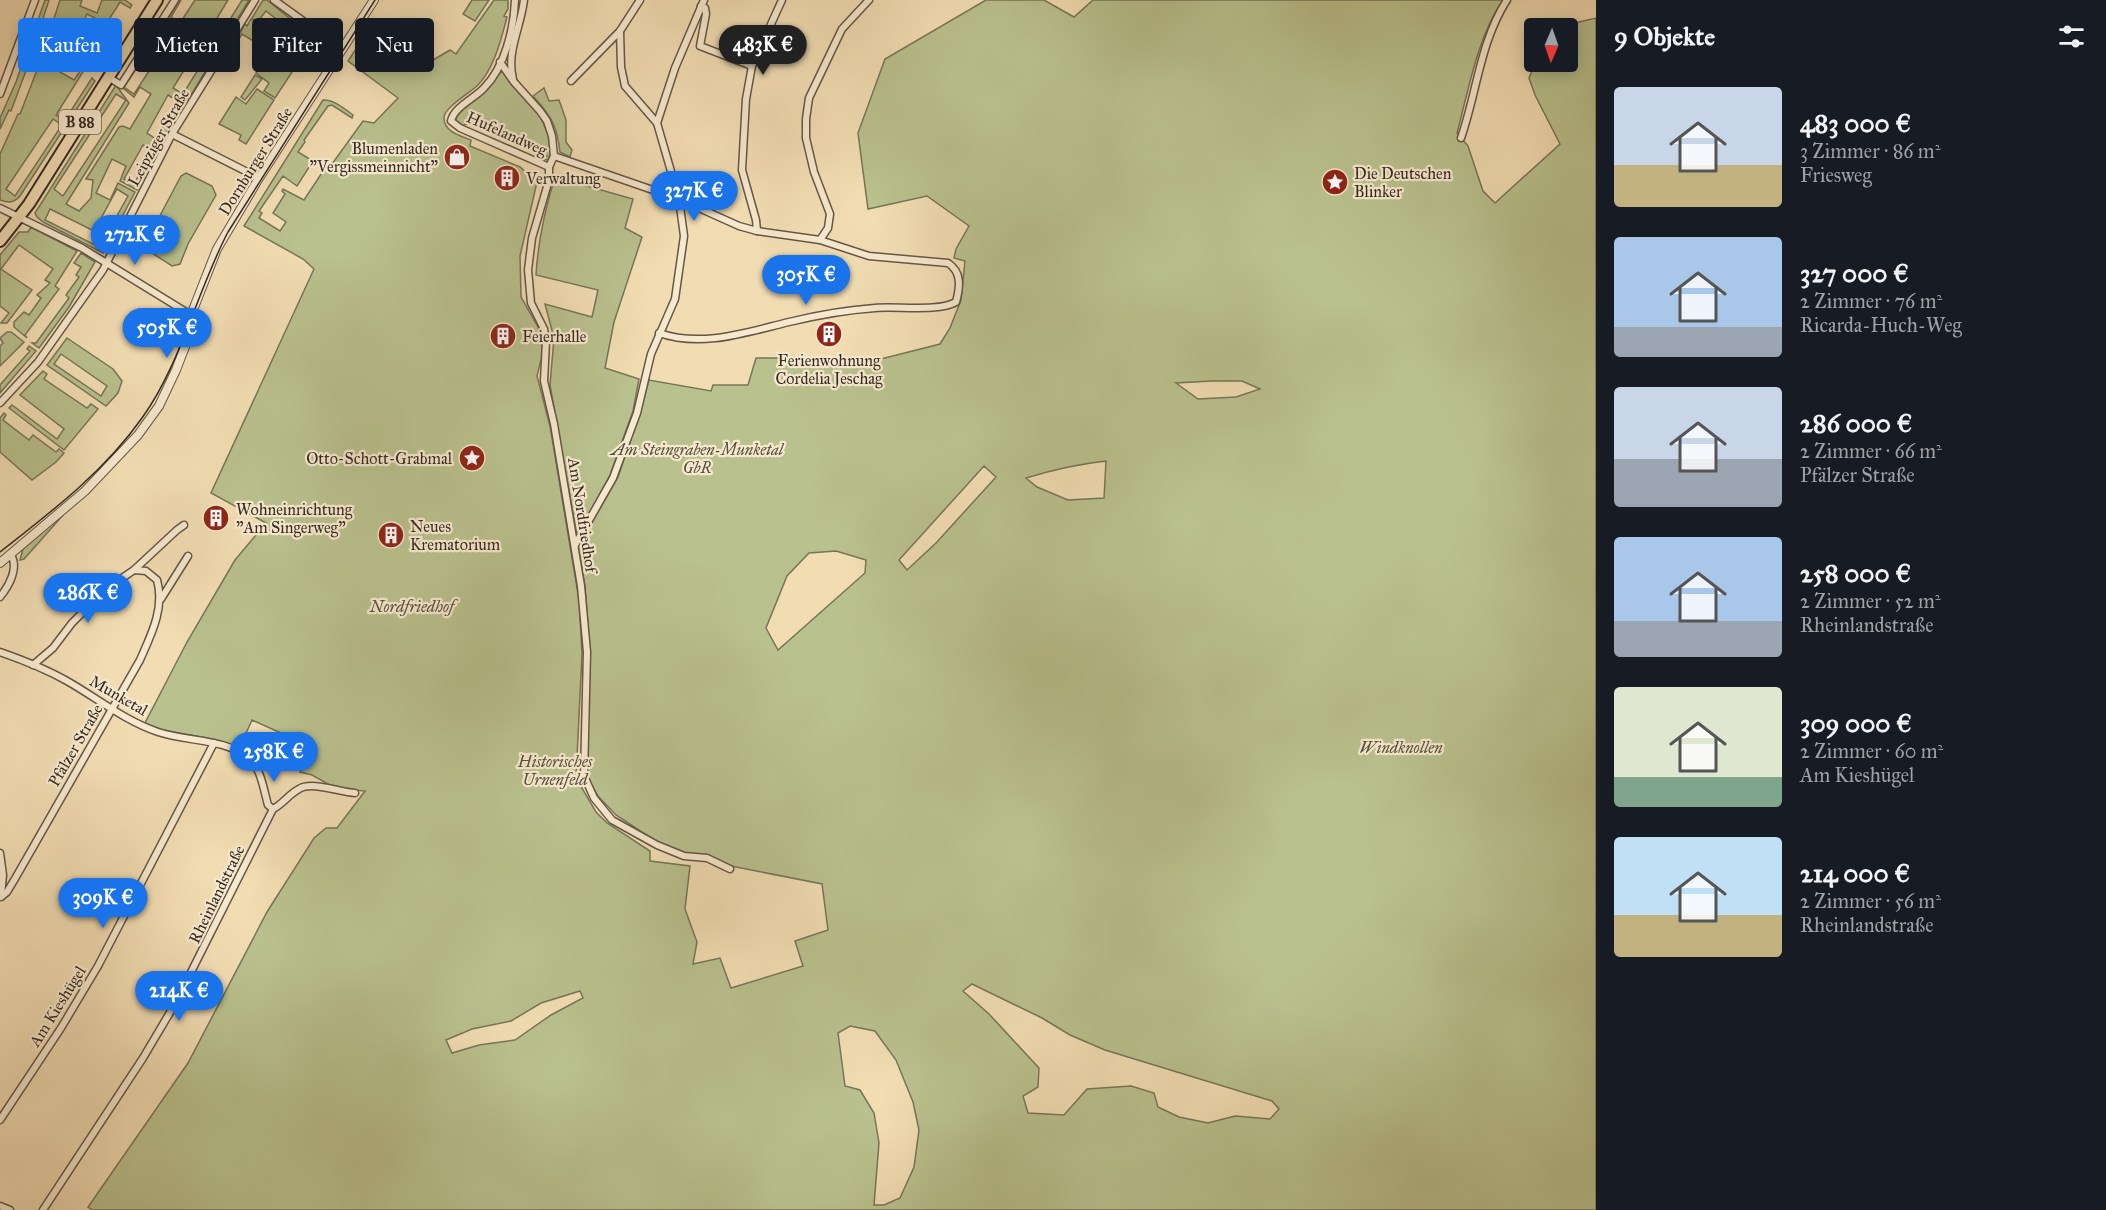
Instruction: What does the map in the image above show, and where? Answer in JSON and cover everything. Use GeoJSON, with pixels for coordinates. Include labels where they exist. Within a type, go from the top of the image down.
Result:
{"type":"FeatureCollection","features":[{"type":"Feature","properties":{"kind":"main road","name":"B 88"},"geometry":{"type":"LineString","coordinates":[[0,241],[19,218],[157,0]]}},
{"type":"Feature","properties":{"kind":"street"},"geometry":{"type":"LineString","coordinates":[[0,94],[34,0]]}},
{"type":"Feature","properties":{"kind":"street"},"geometry":{"type":"LineString","coordinates":[[163,18],[175,0]]}},
{"type":"Feature","properties":{"kind":"street","name":"Leipziger Straße"},"geometry":{"type":"LineString","coordinates":[[0,403],[38,362],[107,262],[172,134],[255,0]]}},
{"type":"Feature","properties":{"kind":"street"},"geometry":{"type":"LineString","coordinates":[[274,0],[299,18]]}},
{"type":"Feature","properties":{"kind":"street","name":"Dornburger Straße"},"geometry":{"type":"LineString","coordinates":[[343,47],[374,0]]}},
{"type":"Feature","properties":{"kind":"street","name":"Hufelandweg"},"geometry":{"type":"LineString","coordinates":[[501,62],[514,82],[547,122],[552,136],[554,156],[549,166],[452,123],[455,113],[486,86],[501,62],[510,36],[515,0]]}},
{"type":"Feature","properties":{"kind":"street"},"geometry":{"type":"LineString","coordinates":[[514,82],[510,68],[512,52],[525,0]]}},
{"type":"Feature","properties":{"kind":"street"},"geometry":{"type":"LineString","coordinates":[[571,81],[620,31],[640,0]]}},
{"type":"Feature","properties":{"kind":"street"},"geometry":{"type":"LineString","coordinates":[[756,231],[756,220],[742,170],[746,99],[752,66],[782,0]]}},
{"type":"Feature","properties":{"kind":"street"},"geometry":{"type":"LineString","coordinates":[[820,240],[828,228],[830,214],[814,172],[806,138],[809,98],[842,29],[869,0]]}},
{"type":"Feature","properties":{"kind":"street"},"geometry":{"type":"LineString","coordinates":[[1461,138],[1468,117],[1477,71],[1496,17],[1507,0]]}},
{"type":"Feature","properties":{"kind":"street"},"geometry":{"type":"LineString","coordinates":[[657,123],[675,68],[703,3]]}},
{"type":"Feature","properties":{"kind":"street"},"geometry":{"type":"LineString","coordinates":[[703,3],[706,14],[700,46],[752,66]]}},
{"type":"Feature","properties":{"kind":"street"},"geometry":{"type":"LineString","coordinates":[[149,12],[157,18]]}},
{"type":"Feature","properties":{"kind":"street"},"geometry":{"type":"LineString","coordinates":[[575,546],[613,478],[637,414],[651,354],[675,299],[684,236],[679,199],[657,123],[626,86],[621,67],[620,31]]}},
{"type":"Feature","properties":{"kind":"street"},"geometry":{"type":"LineString","coordinates":[[108,77],[121,85],[134,64]]}},
{"type":"Feature","properties":{"kind":"street","name":"Dornburger Straße"},"geometry":{"type":"LineString","coordinates":[[0,563],[85,491],[159,406],[188,339],[191,315],[217,249],[259,178],[327,72]]}},
{"type":"Feature","properties":{"kind":"street"},"geometry":{"type":"LineString","coordinates":[[172,134],[259,178]]}},
{"type":"Feature","properties":{"kind":"street","name":"Hufelandweg"},"geometry":{"type":"LineString","coordinates":[[554,156],[679,199],[739,226],[756,231],[820,240],[869,256],[948,262],[955,267],[959,281],[956,302],[942,308],[893,307],[844,311],[747,333],[709,339],[682,339],[659,333]]}},
{"type":"Feature","properties":{"kind":"street","name":"Am Nordfriedhof"},"geometry":{"type":"LineString","coordinates":[[549,166],[549,180],[532,238],[528,270],[531,303],[544,329],[546,351],[544,381],[554,424],[581,586],[587,652],[584,776],[594,798],[612,820],[653,843],[684,856],[706,858],[730,869]]}},
{"type":"Feature","properties":{"kind":"street"},"geometry":{"type":"LineString","coordinates":[[0,208],[107,262],[191,315]]}},
{"type":"Feature","properties":{"kind":"street"},"geometry":{"type":"LineString","coordinates":[[33,665],[53,648],[72,623],[106,589],[135,570],[184,525]]}},
{"type":"Feature","properties":{"kind":"street"},"geometry":{"type":"LineString","coordinates":[[0,597],[6,590],[12,575],[14,566],[11,555]]}},
{"type":"Feature","properties":{"kind":"street","name":"Pfälzer Straße"},"geometry":{"type":"LineString","coordinates":[[0,898],[7,892],[16,877],[140,660],[153,631],[160,600],[188,556]]}},
{"type":"Feature","properties":{"kind":"street"},"geometry":{"type":"LineString","coordinates":[[135,570],[146,571],[157,580],[160,600]]}},
{"type":"Feature","properties":{"kind":"street","name":"Munketal"},"geometry":{"type":"LineString","coordinates":[[0,652],[68,681],[111,710],[158,732],[236,751],[251,760],[257,769],[268,805],[273,809]]}},
{"type":"Feature","properties":{"kind":"street","name":"Am Kieshügel"},"geometry":{"type":"LineString","coordinates":[[0,1120],[61,1028],[98,966],[214,744]]}},
{"type":"Feature","properties":{"kind":"street"},"geometry":{"type":"LineString","coordinates":[[273,809],[283,804],[298,789],[308,786],[355,793]]}},
{"type":"Feature","properties":{"kind":"street","name":"Rheinlandstraße"},"geometry":{"type":"LineString","coordinates":[[43,1210],[143,1058],[175,1004],[273,809]]}},
{"type":"Feature","properties":{"kind":"street"},"geometry":{"type":"LineString","coordinates":[[0,853],[3,875],[0,898]]}},
{"type":"Feature","properties":{"kind":"street"},"geometry":{"type":"LineString","coordinates":[[0,1206],[10,1210]]}},
{"type":"Feature","properties":{"kind":"green space"},"geometry":{"type":"Polygon","coordinates":[[[45,0],[49,0],[43,18],[39,18],[45,0]]]}},
{"type":"Feature","properties":{"kind":"green space"},"geometry":{"type":"Polygon","coordinates":[[[60,0],[82,0],[80,6],[97,13],[102,0],[125,0],[132,5],[130,8],[120,2],[110,18],[95,18],[87,14],[85,18],[54,18],[60,0]]]}},
{"type":"Feature","properties":{"kind":"green space"},"geometry":{"type":"Polygon","coordinates":[[[179,0],[181,0],[172,18],[168,18],[179,0]]]}},
{"type":"Feature","properties":{"kind":"green space"},"geometry":{"type":"Polygon","coordinates":[[[195,0],[228,0],[217,18],[183,18],[195,0]]]}},
{"type":"Feature","properties":{"kind":"green space"},"geometry":{"type":"Polygon","coordinates":[[[242,0],[249,0],[238,18],[231,18],[242,0]]]}},
{"type":"Feature","properties":{"kind":"green space"},"geometry":{"type":"Polygon","coordinates":[[[263,0],[267,0],[289,18],[275,18],[266,11],[260,18],[252,18],[263,0]]]}},
{"type":"Feature","properties":{"kind":"green space"},"geometry":{"type":"Polygon","coordinates":[[[472,0],[489,0],[475,21],[463,14],[472,0]]]}},
{"type":"Feature","properties":{"kind":"green space"},"geometry":{"type":"Polygon","coordinates":[[[494,0],[508,0],[508,9],[504,16],[507,17],[502,35],[488,71],[477,86],[448,110],[444,118],[450,130],[471,140],[470,146],[520,167],[537,182],[520,256],[521,297],[538,327],[543,352],[537,376],[550,426],[579,600],[582,654],[576,778],[596,812],[607,823],[650,851],[650,861],[690,866],[685,909],[697,942],[693,964],[720,958],[731,988],[803,966],[795,941],[828,930],[822,884],[731,866],[660,844],[616,815],[598,796],[587,776],[590,652],[585,586],[578,547],[618,477],[649,380],[711,391],[713,385],[748,385],[756,358],[833,358],[869,362],[940,344],[950,328],[961,300],[965,261],[954,258],[956,249],[969,226],[927,196],[868,209],[858,133],[885,59],[986,0],[1044,0],[1074,17],[1093,0],[1503,0],[1494,14],[1480,47],[1457,133],[1468,146],[1483,191],[1495,203],[1560,144],[1535,95],[1529,78],[1532,72],[1578,72],[1578,22],[1596,18],[1596,1210],[92,1210],[88,1207],[188,1063],[267,912],[314,838],[326,828],[337,828],[365,791],[335,788],[312,775],[300,772],[312,747],[252,720],[239,749],[211,739],[158,729],[145,723],[187,642],[235,560],[266,523],[211,493],[314,269],[303,259],[244,226],[323,100],[343,107],[353,115],[352,118],[332,105],[328,106],[298,152],[313,161],[297,186],[283,176],[259,211],[262,213],[259,218],[280,231],[286,222],[273,213],[285,194],[283,189],[304,200],[329,162],[332,164],[363,121],[374,123],[398,98],[363,72],[434,72],[434,59],[450,50],[456,54],[494,0]],[[1242,381],[1176,383],[1198,399],[1236,397],[1260,389],[1242,381]],[[1106,461],[1026,478],[1037,487],[1068,500],[1104,498],[1106,461]],[[984,466],[899,560],[907,570],[936,543],[996,477],[984,466]],[[836,551],[809,553],[787,576],[766,628],[778,650],[865,573],[866,560],[836,551]],[[972,984],[963,991],[989,1014],[1039,1068],[1038,1087],[1023,1096],[1028,1113],[1064,1115],[1087,1089],[1131,1086],[1154,1093],[1158,1107],[1179,1117],[1208,1123],[1235,1116],[1270,1119],[1279,1109],[1272,1101],[1105,1050],[1070,1035],[1042,1018],[972,984]],[[580,991],[541,1003],[511,1021],[472,1029],[446,1040],[452,1053],[479,1045],[515,1040],[551,1015],[583,998],[580,991]],[[850,1026],[838,1033],[845,1086],[860,1090],[874,1113],[879,1143],[874,1205],[884,1205],[900,1198],[914,1167],[919,1130],[913,1102],[896,1060],[875,1031],[850,1026]]]}},
{"type":"Feature","properties":{"kind":"green space"},"geometry":{"type":"Polygon","coordinates":[[[251,19],[252,40],[242,34],[240,37],[245,24],[247,26],[251,19]]]}},
{"type":"Feature","properties":{"kind":"green space"},"geometry":{"type":"Polygon","coordinates":[[[355,50],[355,66],[348,61],[355,50]]]}},
{"type":"Feature","properties":{"kind":"green space"},"geometry":{"type":"Polygon","coordinates":[[[134,70],[124,87],[134,94],[148,72],[183,72],[173,88],[183,94],[197,72],[205,72],[137,190],[120,181],[126,166],[112,159],[96,193],[110,200],[118,183],[135,192],[103,253],[43,222],[35,213],[116,85],[129,103],[66,204],[79,211],[91,198],[93,180],[86,179],[119,127],[130,129],[151,94],[140,87],[134,97],[123,88],[134,70]],[[116,94],[54,189],[63,196],[126,100],[116,94]],[[168,95],[147,133],[156,139],[178,101],[168,95]],[[143,145],[124,179],[134,184],[152,150],[143,145]],[[117,189],[99,222],[110,228],[128,196],[117,189]],[[50,209],[45,220],[101,248],[106,237],[50,209]]]}},
{"type":"Feature","properties":{"kind":"green space"},"geometry":{"type":"Polygon","coordinates":[[[20,72],[26,72],[11,111],[9,110],[0,129],[0,118],[20,72]]]}},
{"type":"Feature","properties":{"kind":"green space"},"geometry":{"type":"Polygon","coordinates":[[[36,72],[60,72],[74,80],[80,72],[83,72],[56,115],[65,120],[92,78],[95,81],[20,196],[9,202],[0,200],[0,154],[20,114],[36,72]],[[53,119],[6,189],[15,196],[62,125],[53,119]]]}},
{"type":"Feature","properties":{"kind":"green space"},"geometry":{"type":"Polygon","coordinates":[[[292,72],[275,98],[264,91],[269,83],[256,73],[292,72]]]}},
{"type":"Feature","properties":{"kind":"green space"},"geometry":{"type":"Polygon","coordinates":[[[499,72],[503,72],[542,120],[551,150],[548,160],[540,159],[547,156],[468,123],[460,127],[456,122],[457,114],[480,95],[499,72]]]}},
{"type":"Feature","properties":{"kind":"green space"},"geometry":{"type":"Polygon","coordinates":[[[255,75],[262,79],[245,100],[241,97],[255,75]]]}},
{"type":"Feature","properties":{"kind":"green space"},"geometry":{"type":"Polygon","coordinates":[[[544,88],[549,101],[559,100],[566,120],[566,142],[572,150],[570,157],[560,152],[552,121],[533,96],[544,88]]]}},
{"type":"Feature","properties":{"kind":"green space"},"geometry":{"type":"Polygon","coordinates":[[[257,89],[274,100],[246,144],[239,140],[241,135],[219,124],[236,97],[246,104],[257,89]]]}},
{"type":"Feature","properties":{"kind":"green space"},"geometry":{"type":"Polygon","coordinates":[[[186,173],[212,186],[216,195],[188,244],[180,264],[172,266],[149,251],[146,242],[181,176],[186,173]]]}},
{"type":"Feature","properties":{"kind":"green space"},"geometry":{"type":"Polygon","coordinates":[[[555,177],[633,199],[625,228],[642,237],[614,322],[605,368],[639,379],[633,411],[610,475],[577,536],[550,385],[554,338],[545,304],[592,317],[598,290],[536,275],[542,225],[555,177]]]}},
{"type":"Feature","properties":{"kind":"green space"},"geometry":{"type":"Polygon","coordinates":[[[31,227],[77,251],[55,286],[59,289],[25,335],[27,338],[14,327],[14,322],[24,312],[29,315],[41,298],[37,295],[50,283],[45,280],[53,269],[19,245],[1,269],[32,290],[7,323],[1,323],[9,313],[0,306],[0,255],[19,232],[28,232],[31,227]]]}},
{"type":"Feature","properties":{"kind":"green space"},"geometry":{"type":"Polygon","coordinates":[[[81,253],[95,262],[69,307],[39,348],[32,343],[36,343],[69,298],[66,295],[79,277],[76,275],[81,267],[74,263],[81,253]]]}},
{"type":"Feature","properties":{"kind":"green space"},"geometry":{"type":"Polygon","coordinates":[[[7,332],[11,332],[24,342],[0,366],[0,346],[3,343],[0,338],[7,332]]]}},
{"type":"Feature","properties":{"kind":"green space"},"geometry":{"type":"Polygon","coordinates":[[[67,338],[113,369],[122,381],[118,393],[106,406],[47,365],[67,338]],[[61,354],[54,364],[101,396],[107,386],[61,354]]]}},
{"type":"Feature","properties":{"kind":"green space"},"geometry":{"type":"Polygon","coordinates":[[[29,346],[36,351],[0,393],[0,385],[30,351],[27,349],[29,346]]]}},
{"type":"Feature","properties":{"kind":"green space"},"geometry":{"type":"Polygon","coordinates":[[[43,371],[47,374],[44,379],[87,408],[91,404],[98,409],[64,450],[9,408],[12,405],[57,439],[64,429],[20,395],[43,371]]]}},
{"type":"Feature","properties":{"kind":"green space"},"geometry":{"type":"Polygon","coordinates":[[[4,413],[6,415],[3,420],[29,440],[33,435],[56,452],[59,449],[64,453],[32,480],[0,452],[0,418],[4,413]]]}},
{"type":"Feature","properties":{"kind":"green space"},"geometry":{"type":"Polygon","coordinates":[[[64,514],[24,559],[20,560],[23,549],[64,514]]]}},
{"type":"Feature","properties":{"kind":"tram line"},"geometry":{"type":"LineString","coordinates":[[0,552],[94,474],[142,418],[168,374],[228,232],[375,0]]}},
{"type":"Feature","properties":{"kind":"place","name":"Blumenladen \"Vergissmeinnicht\""},"geometry":{"type":"Point","coordinates":[457,157]}},
{"type":"Feature","properties":{"kind":"place","name":"Verwaltung"},"geometry":{"type":"Point","coordinates":[507,178]}},
{"type":"Feature","properties":{"kind":"place","name":"Die Deutschen Blinker"},"geometry":{"type":"Point","coordinates":[1335,182]}},
{"type":"Feature","properties":{"kind":"place","name":"Ferienwohnung Cordelia Jeschag"},"geometry":{"type":"Point","coordinates":[829,334]}},
{"type":"Feature","properties":{"kind":"place","name":"Feierhalle"},"geometry":{"type":"Point","coordinates":[503,336]}},
{"type":"Feature","properties":{"kind":"place","name":"Otto-Schott-Grabmal"},"geometry":{"type":"Point","coordinates":[472,458]}},
{"type":"Feature","properties":{"kind":"place","name":"Wohneinrichtung \"Am Singerweg\""},"geometry":{"type":"Point","coordinates":[216,518]}},
{"type":"Feature","properties":{"kind":"place","name":"Neues Krematorium"},"geometry":{"type":"Point","coordinates":[391,535]}},
{"type":"Feature","properties":{"kind":"park label","name":"Am Steingraben-Munketal GbR"},"geometry":{"type":"Point","coordinates":[697,458]}},
{"type":"Feature","properties":{"kind":"park label","name":"Nordfriedhof"},"geometry":{"type":"Point","coordinates":[412,606]}},
{"type":"Feature","properties":{"kind":"park label","name":"Windknollen"},"geometry":{"type":"Point","coordinates":[1401,747]}},
{"type":"Feature","properties":{"kind":"park label","name":"Historisches Urnenfeld"},"geometry":{"type":"Point","coordinates":[555,770]}}]}
